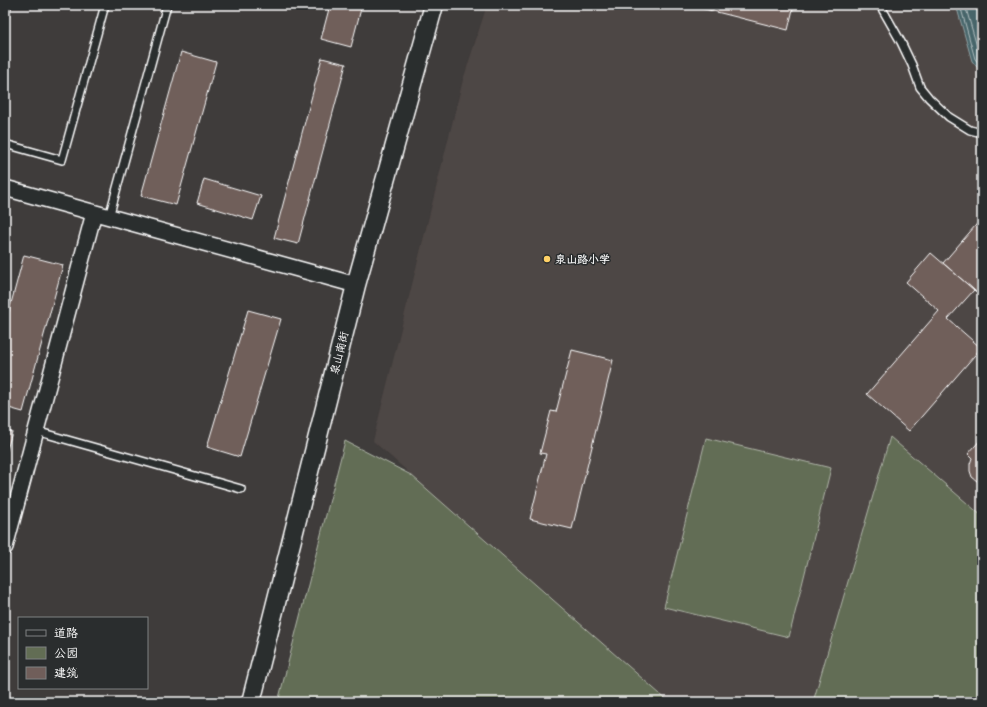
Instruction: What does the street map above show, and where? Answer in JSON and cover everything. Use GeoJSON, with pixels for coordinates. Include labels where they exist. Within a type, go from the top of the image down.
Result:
{"type":"FeatureCollection","features":[{"type":"Feature","properties":{"kind":"street","name":"泉山南街"},"geometry":{"type":"LineString","coordinates":[[250,702],[356,285],[434,5]]}},
{"type":"Feature","properties":{"kind":"street"},"geometry":{"type":"LineString","coordinates":[[5,188],[356,285]]}},
{"type":"Feature","properties":{"kind":"street"},"geometry":{"type":"LineString","coordinates":[[5,547],[94,213]]}},
{"type":"Feature","properties":{"kind":"lane"},"geometry":{"type":"LineString","coordinates":[[5,144],[62,160],[105,5]]}},
{"type":"Feature","properties":{"kind":"lane"},"geometry":{"type":"LineString","coordinates":[[109,217],[167,5]]}},
{"type":"Feature","properties":{"kind":"lane"},"geometry":{"type":"LineString","coordinates":[[880,5],[901,42],[920,87],[928,98],[949,117],[970,130],[982,133]]}},
{"type":"Feature","properties":{"kind":"lane"},"geometry":{"type":"LineString","coordinates":[[36,431],[241,488]]}},
{"type":"Feature","properties":{"kind":"shaded area"},"geometry":{"type":"Polygon","coordinates":[[[487,5],[982,5],[982,516],[890,438],[813,702],[669,702],[373,441],[463,80],[487,5]]]}},
{"type":"Feature","properties":{"kind":"green space"},"geometry":{"type":"Polygon","coordinates":[[[890,437],[982,516],[982,702],[813,702],[890,437]]]}},
{"type":"Feature","properties":{"kind":"green space"},"geometry":{"type":"Polygon","coordinates":[[[706,438],[831,468],[789,637],[664,607],[706,438]]]}},
{"type":"Feature","properties":{"kind":"green space"},"geometry":{"type":"Polygon","coordinates":[[[345,441],[411,475],[669,702],[278,702],[345,441]]]}},
{"type":"Feature","properties":{"kind":"water"},"geometry":{"type":"Polygon","coordinates":[[[956,5],[982,5],[982,73],[972,61],[956,5]]]}},
{"type":"Feature","properties":{"kind":"building"},"geometry":{"type":"Polygon","coordinates":[[[5,5],[12,5],[5,31],[5,5]]]}},
{"type":"Feature","properties":{"kind":"building"},"geometry":{"type":"Polygon","coordinates":[[[330,5],[362,5],[351,47],[321,39],[330,5]]]}},
{"type":"Feature","properties":{"kind":"building"},"geometry":{"type":"Polygon","coordinates":[[[689,5],[794,5],[788,30],[689,5]]]}},
{"type":"Feature","properties":{"kind":"building"},"geometry":{"type":"Polygon","coordinates":[[[181,52],[216,62],[176,205],[141,196],[181,52]]]}},
{"type":"Feature","properties":{"kind":"building"},"geometry":{"type":"Polygon","coordinates":[[[322,58],[346,64],[298,244],[274,238],[322,58]]]}},
{"type":"Feature","properties":{"kind":"building"},"geometry":{"type":"Polygon","coordinates":[[[204,179],[261,196],[253,220],[197,203],[204,179]]]}},
{"type":"Feature","properties":{"kind":"building"},"geometry":{"type":"Polygon","coordinates":[[[982,218],[982,297],[943,263],[982,218]]]}},
{"type":"Feature","properties":{"kind":"building"},"geometry":{"type":"Polygon","coordinates":[[[931,253],[974,290],[948,319],[981,348],[909,431],[867,394],[939,311],[906,282],[931,253]]]}},
{"type":"Feature","properties":{"kind":"building"},"geometry":{"type":"Polygon","coordinates":[[[24,255],[63,265],[23,412],[5,407],[5,326],[24,255]]]}},
{"type":"Feature","properties":{"kind":"building"},"geometry":{"type":"Polygon","coordinates":[[[248,310],[281,319],[240,457],[207,447],[248,310]]]}},
{"type":"Feature","properties":{"kind":"building"},"geometry":{"type":"Polygon","coordinates":[[[572,350],[613,360],[572,529],[530,519],[546,454],[540,453],[551,411],[556,412],[572,350]]]}},
{"type":"Feature","properties":{"kind":"building"},"geometry":{"type":"Polygon","coordinates":[[[5,430],[12,432],[5,457],[5,430]]]}},
{"type":"Feature","properties":{"kind":"building"},"geometry":{"type":"Polygon","coordinates":[[[982,438],[982,485],[972,477],[970,464],[972,458],[968,454],[982,438]]]}},
{"type":"Feature","properties":{"kind":"place","name":"泉山路小学"},"geometry":{"type":"Point","coordinates":[547,259]}}]}
